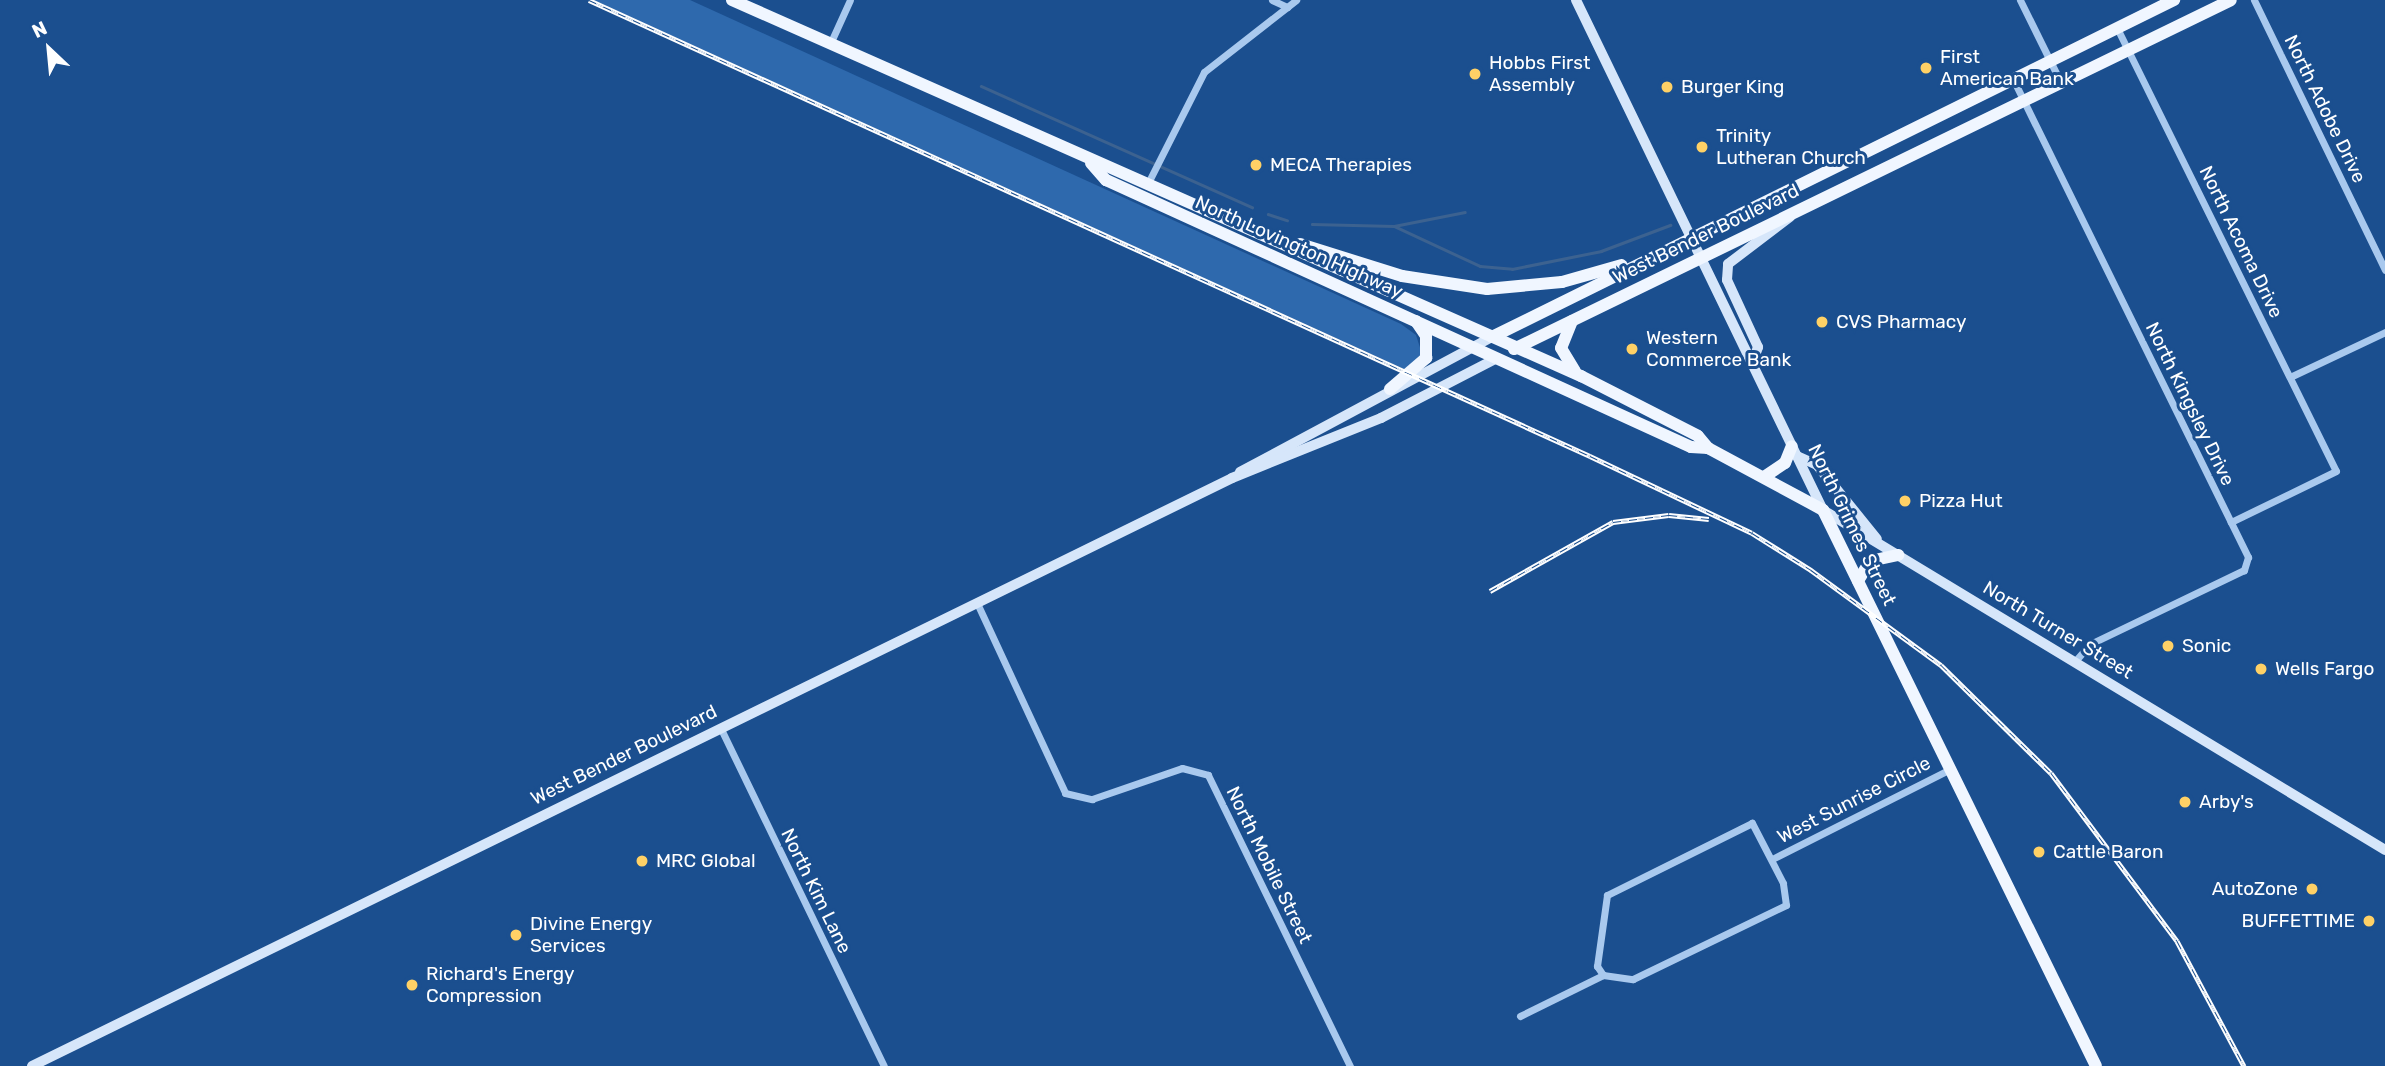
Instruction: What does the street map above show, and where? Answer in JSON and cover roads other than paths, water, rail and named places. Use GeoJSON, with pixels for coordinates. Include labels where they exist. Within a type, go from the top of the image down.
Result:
{"type":"FeatureCollection","features":[{"type":"Feature","properties":{"kind":"main road","name":"North Lovington Highway"},"geometry":{"type":"LineString","coordinates":[[732,0],[1091,163],[1149,181],[1492,337]]}},
{"type":"Feature","properties":{"kind":"main road","name":"North Grimes Street"},"geometry":{"type":"LineString","coordinates":[[1576,0],[2096,1066]]}},
{"type":"Feature","properties":{"kind":"main road","name":"West Bender Boulevard"},"geometry":{"type":"LineString","coordinates":[[32,1066],[1232,478],[1390,389],[1473,346],[2174,0]]}},
{"type":"Feature","properties":{"kind":"main road","name":"West Bender Boulevard"},"geometry":{"type":"LineString","coordinates":[[1232,478],[1381,418],[1700,257],[2231,0]]}},
{"type":"Feature","properties":{"kind":"main road"},"geometry":{"type":"LineString","coordinates":[[1860,153],[1871,176]]}},
{"type":"Feature","properties":{"kind":"main road","name":"North Lovington Highway"},"geometry":{"type":"LineString","coordinates":[[1091,163],[1106,180],[1497,358]]}},
{"type":"Feature","properties":{"kind":"main road"},"geometry":{"type":"LineString","coordinates":[[1752,363],[1758,347],[1727,280],[1728,264],[1793,213]]}},
{"type":"Feature","properties":{"kind":"main road"},"geometry":{"type":"LineString","coordinates":[[1286,243],[1402,276],[1487,289],[1562,282],[1650,257]]}},
{"type":"Feature","properties":{"kind":"main road"},"geometry":{"type":"LineString","coordinates":[[1390,389],[1426,358],[1426,335],[1416,320]]}},
{"type":"Feature","properties":{"kind":"main road"},"geometry":{"type":"LineString","coordinates":[[1572,321],[1562,355],[1581,376]]}},
{"type":"Feature","properties":{"kind":"main road","name":"North Turner Street"},"geometry":{"type":"LineString","coordinates":[[1492,337],[1581,376],[1698,436],[1708,449]]}},
{"type":"Feature","properties":{"kind":"main road","name":"North Turner Street"},"geometry":{"type":"LineString","coordinates":[[1497,358],[1691,447],[1708,449],[1764,477],[1881,544],[2385,850]]}},
{"type":"Feature","properties":{"kind":"main road"},"geometry":{"type":"LineString","coordinates":[[1764,477],[1785,463],[1794,451],[1817,464],[1881,544]]}},
{"type":"Feature","properties":{"kind":"main road"},"geometry":{"type":"LineString","coordinates":[[1858,581],[1870,561],[1898,555]]}},
{"type":"Feature","properties":{"kind":"street"},"geometry":{"type":"LineString","coordinates":[[830,44],[850,0]]}},
{"type":"Feature","properties":{"kind":"street"},"geometry":{"type":"LineString","coordinates":[[1272,0],[1287,7]]}},
{"type":"Feature","properties":{"kind":"street"},"geometry":{"type":"LineString","coordinates":[[1149,181],[1204,72],[1296,0]]}},
{"type":"Feature","properties":{"kind":"street"},"geometry":{"type":"LineString","coordinates":[[2020,0],[2062,83]]}},
{"type":"Feature","properties":{"kind":"street","name":"North Adobe Drive"},"geometry":{"type":"LineString","coordinates":[[2254,0],[2385,270]]}},
{"type":"Feature","properties":{"kind":"street","name":"North Acoma Drive"},"geometry":{"type":"LineString","coordinates":[[2117,28],[2336,471],[2231,522]]}},
{"type":"Feature","properties":{"kind":"street","name":"North Kingsley Drive"},"geometry":{"type":"LineString","coordinates":[[2013,79],[2248,557],[2244,570],[2090,644],[2075,661]]}},
{"type":"Feature","properties":{"kind":"street"},"geometry":{"type":"LineString","coordinates":[[2290,377],[2385,332]]}},
{"type":"Feature","properties":{"kind":"street","name":"North Mobile Street"},"geometry":{"type":"LineString","coordinates":[[977,603],[1065,793],[1092,800],[1182,768],[1208,775],[1350,1066]]}},
{"type":"Feature","properties":{"kind":"street","name":"North Kim Lane"},"geometry":{"type":"LineString","coordinates":[[721,729],[884,1066]]}},
{"type":"Feature","properties":{"kind":"street","name":"West Sunrise Circle"},"geometry":{"type":"LineString","coordinates":[[1772,859],[1950,769]]}},
{"type":"Feature","properties":{"kind":"street","name":"West Sunrise Circle"},"geometry":{"type":"LineString","coordinates":[[1520,1016],[1603,975],[1633,979],[1786,905],[1772,859],[1752,823],[1612,891],[1601,917],[1597,966],[1603,975]]}},
{"type":"Feature","properties":{"kind":"waterway"},"geometry":{"type":"LineString","coordinates":[[981,86],[1252,207]]}},
{"type":"Feature","properties":{"kind":"waterway"},"geometry":{"type":"LineString","coordinates":[[1312,224],[1394,226],[1465,212]]}},
{"type":"Feature","properties":{"kind":"waterway"},"geometry":{"type":"LineString","coordinates":[[1268,214],[1287,220]]}},
{"type":"Feature","properties":{"kind":"waterway"},"geometry":{"type":"LineString","coordinates":[[1394,226],[1480,266],[1512,269],[1601,251],[1670,225]]}},
{"type":"Feature","properties":{"kind":"railway"},"geometry":{"type":"LineString","coordinates":[[589,0],[1590,456],[1752,533],[1811,570],[1941,665],[2051,773],[2177,941],[2244,1066]]}},
{"type":"Feature","properties":{"kind":"railway"},"geometry":{"type":"LineString","coordinates":[[1490,591],[1613,522],[1669,515],[1709,519]]}},
{"type":"Feature","properties":{"kind":"place","name":"First American Bank"},"geometry":{"type":"Point","coordinates":[1926,68]}},
{"type":"Feature","properties":{"kind":"place","name":"Hobbs First Assembly"},"geometry":{"type":"Point","coordinates":[1475,74]}},
{"type":"Feature","properties":{"kind":"place","name":"Burger King"},"geometry":{"type":"Point","coordinates":[1667,87]}},
{"type":"Feature","properties":{"kind":"place","name":"Trinity Lutheran Church"},"geometry":{"type":"Point","coordinates":[1702,147]}},
{"type":"Feature","properties":{"kind":"place","name":"MECA Therapies"},"geometry":{"type":"Point","coordinates":[1256,165]}},
{"type":"Feature","properties":{"kind":"place","name":"CVS Pharmacy"},"geometry":{"type":"Point","coordinates":[1822,322]}},
{"type":"Feature","properties":{"kind":"place","name":"Western Commerce Bank"},"geometry":{"type":"Point","coordinates":[1632,349]}},
{"type":"Feature","properties":{"kind":"place","name":"Pizza Hut"},"geometry":{"type":"Point","coordinates":[1905,501]}},
{"type":"Feature","properties":{"kind":"place","name":"Sonic"},"geometry":{"type":"Point","coordinates":[2168,646]}},
{"type":"Feature","properties":{"kind":"place","name":"Wells Fargo"},"geometry":{"type":"Point","coordinates":[2261,669]}},
{"type":"Feature","properties":{"kind":"place","name":"Arby's"},"geometry":{"type":"Point","coordinates":[2185,802]}},
{"type":"Feature","properties":{"kind":"place","name":"Cattle Baron"},"geometry":{"type":"Point","coordinates":[2039,852]}},
{"type":"Feature","properties":{"kind":"place","name":"MRC Global"},"geometry":{"type":"Point","coordinates":[642,861]}},
{"type":"Feature","properties":{"kind":"place","name":"AutoZone"},"geometry":{"type":"Point","coordinates":[2312,889]}},
{"type":"Feature","properties":{"kind":"place","name":"BUFFETTIME"},"geometry":{"type":"Point","coordinates":[2369,921]}},
{"type":"Feature","properties":{"kind":"place","name":"Divine Energy Services"},"geometry":{"type":"Point","coordinates":[516,935]}},
{"type":"Feature","properties":{"kind":"place","name":"Richard's Energy Compression"},"geometry":{"type":"Point","coordinates":[412,985]}}]}
